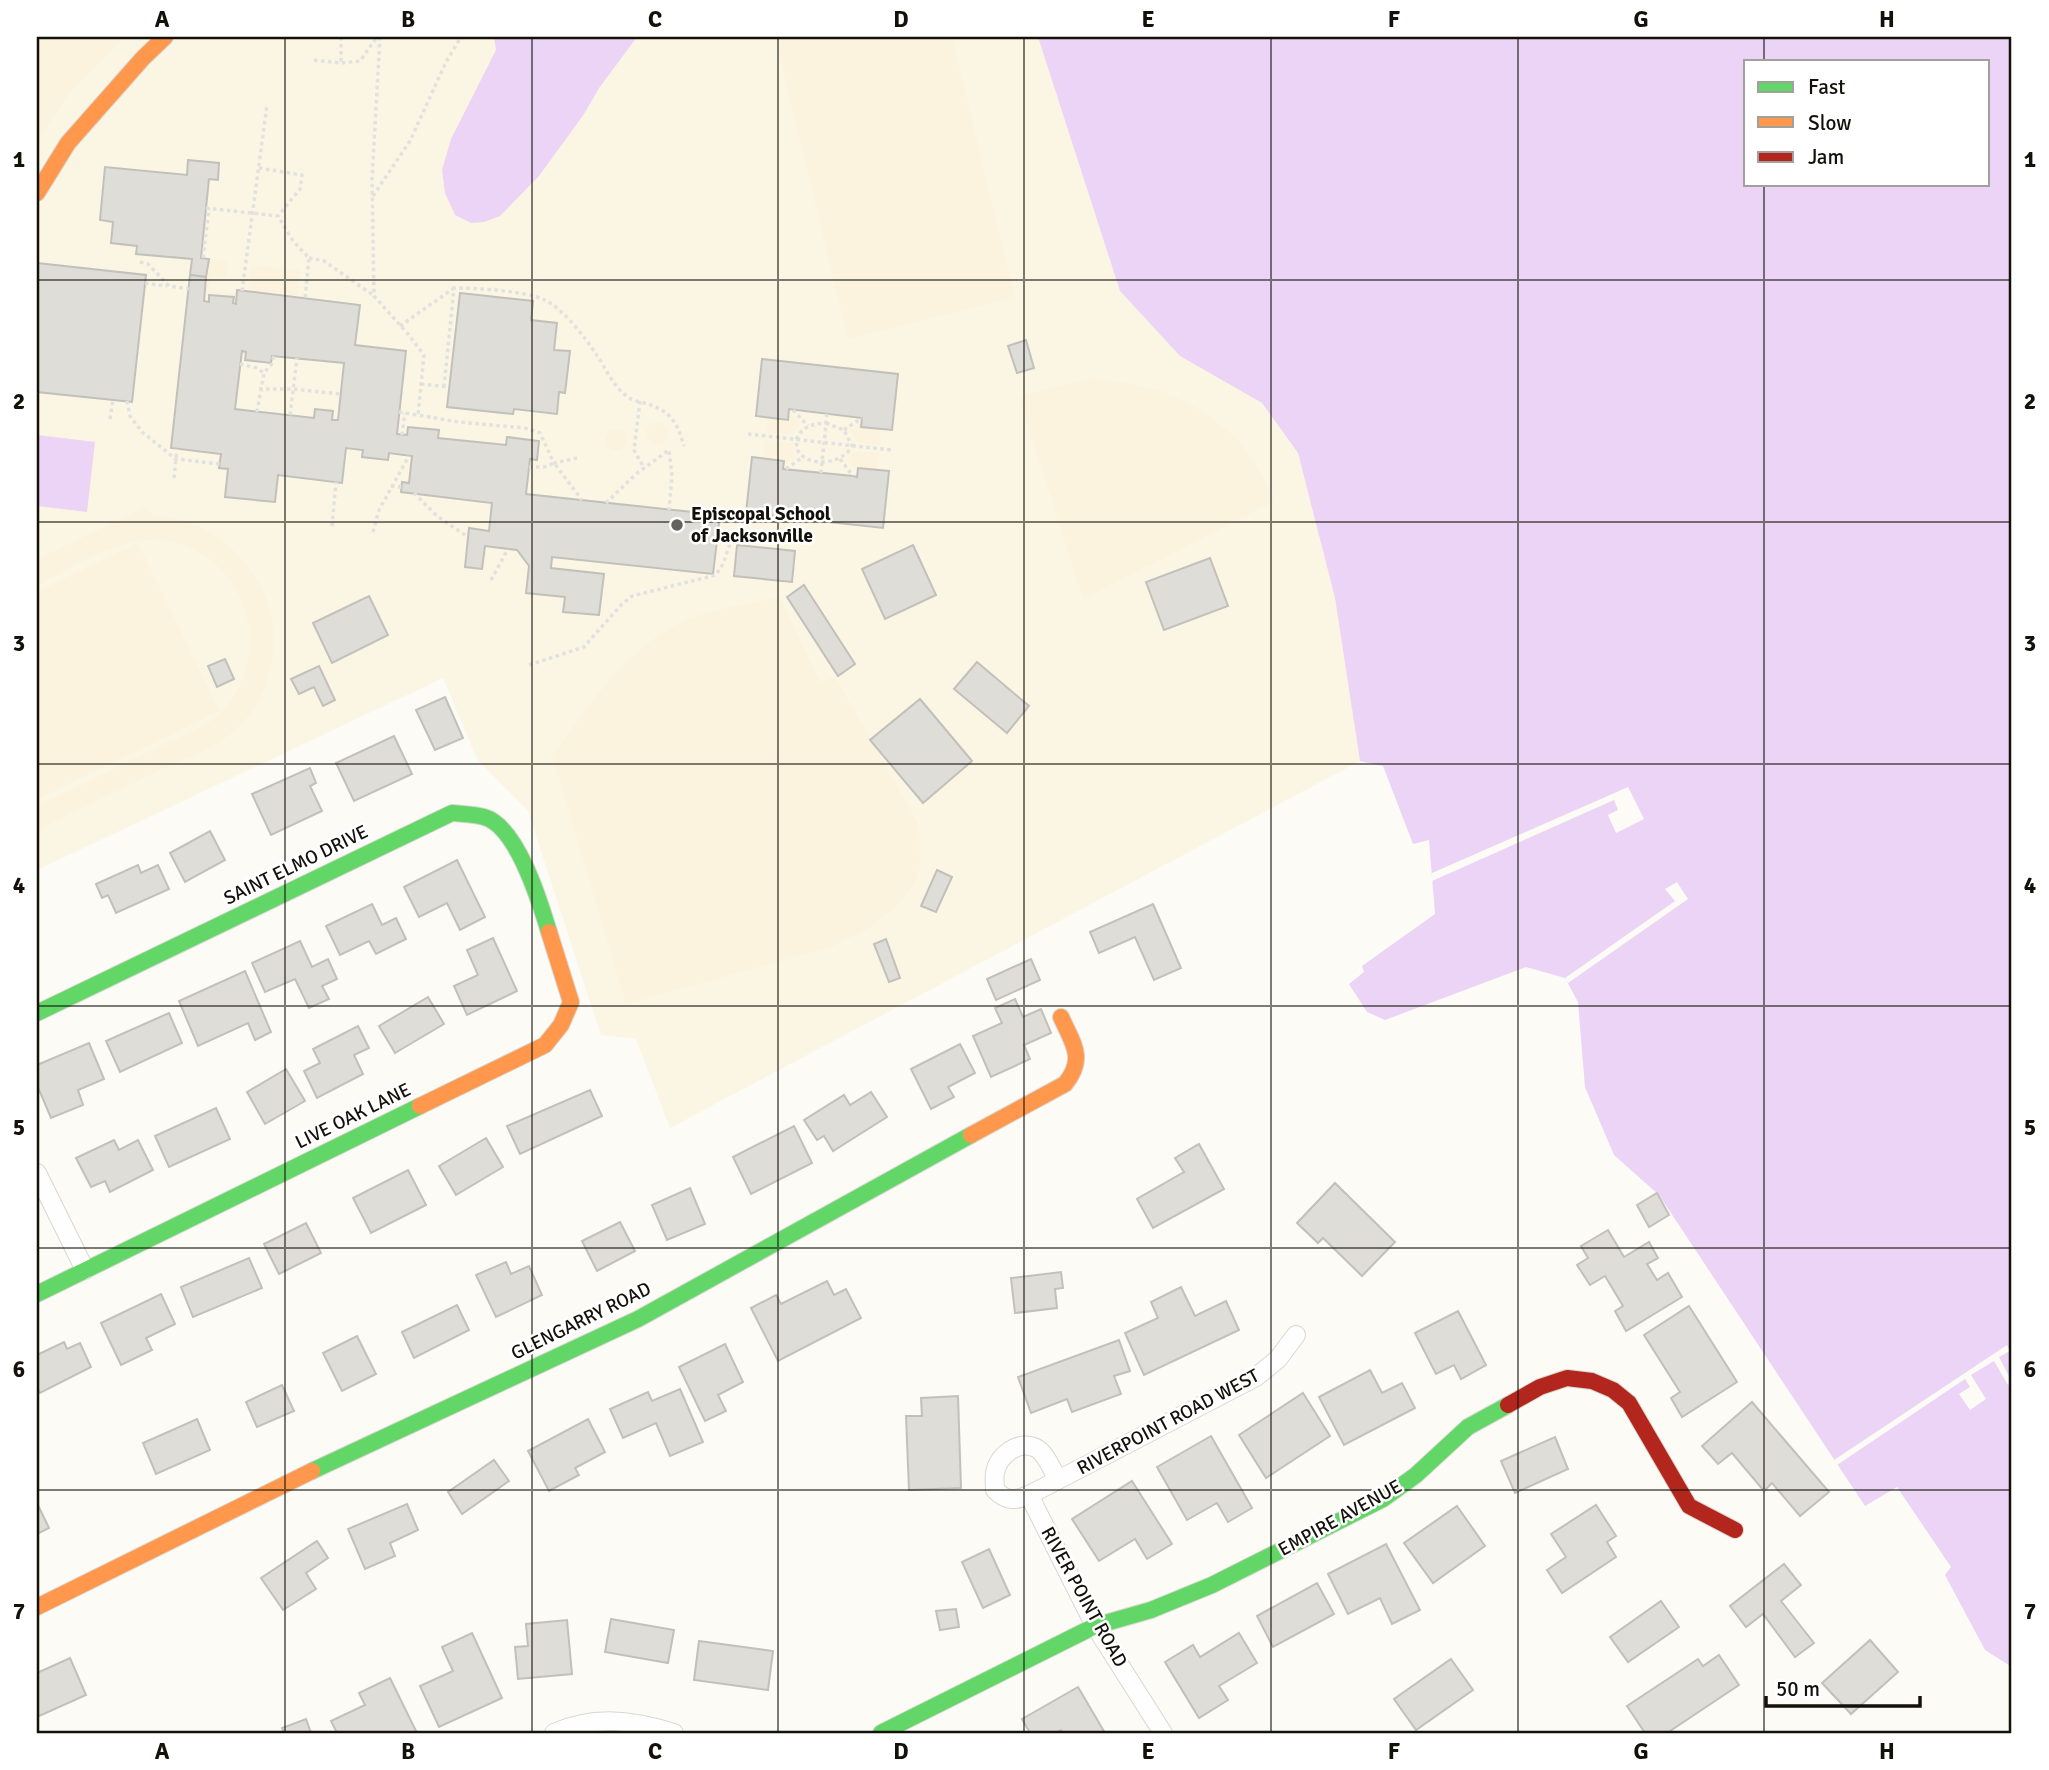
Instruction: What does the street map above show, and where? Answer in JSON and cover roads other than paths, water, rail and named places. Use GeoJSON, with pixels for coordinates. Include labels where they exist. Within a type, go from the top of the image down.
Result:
{"type":"FeatureCollection","features":[{"type":"Feature","properties":{"kind":"street"},"geometry":{"type":"LineString","coordinates":[[37,193],[68,143],[142,58],[165,37]]}},
{"type":"Feature","properties":{"kind":"street","name":"SAINT ELMO DRIVE"},"geometry":{"type":"LineString","coordinates":[[37,1013],[452,813],[487,817],[512,838],[539,899]]}},
{"type":"Feature","properties":{"kind":"street","name":"LIVE OAK LANE"},"geometry":{"type":"LineString","coordinates":[[37,1294],[545,1045],[561,1025],[571,1002],[539,899]]}},
{"type":"Feature","properties":{"kind":"street","name":"GLENGARRY ROAD"},"geometry":{"type":"LineString","coordinates":[[37,1607],[302,1476],[638,1319],[1065,1084],[1076,1073],[1079,1060],[1061,1017]]}},
{"type":"Feature","properties":{"kind":"street"},"geometry":{"type":"LineString","coordinates":[[37,1173],[85,1270]]}},
{"type":"Feature","properties":{"kind":"street","name":"RIVERPOINT ROAD WEST"},"geometry":{"type":"LineString","coordinates":[[1029,1495],[1256,1377],[1278,1359],[1296,1335]]}},
{"type":"Feature","properties":{"kind":"street","name":"EMPIRE AVENUE"},"geometry":{"type":"LineString","coordinates":[[881,1733],[1095,1626],[1151,1610],[1212,1585],[1382,1499],[1416,1475],[1468,1427],[1539,1387],[1567,1378],[1592,1381],[1613,1390],[1629,1404],[1689,1506],[1735,1530]]}},
{"type":"Feature","properties":{"kind":"street"},"geometry":{"type":"LineString","coordinates":[[1029,1495],[1011,1500],[995,1490],[995,1473],[1002,1456],[1015,1447],[1027,1445],[1038,1449],[1058,1480]]}},
{"type":"Feature","properties":{"kind":"street","name":"RIVER POINT ROAD"},"geometry":{"type":"LineString","coordinates":[[1029,1495],[1095,1626],[1163,1733]]}},
{"type":"Feature","properties":{"kind":"street"},"geometry":{"type":"LineString","coordinates":[[554,1733],[593,1721],[617,1721],[647,1725],[674,1733]]}},
{"type":"Feature","properties":{"kind":"place","name":"Episcopal School of Jacksonville"},"geometry":{"type":"Point","coordinates":[677,525]}}]}
